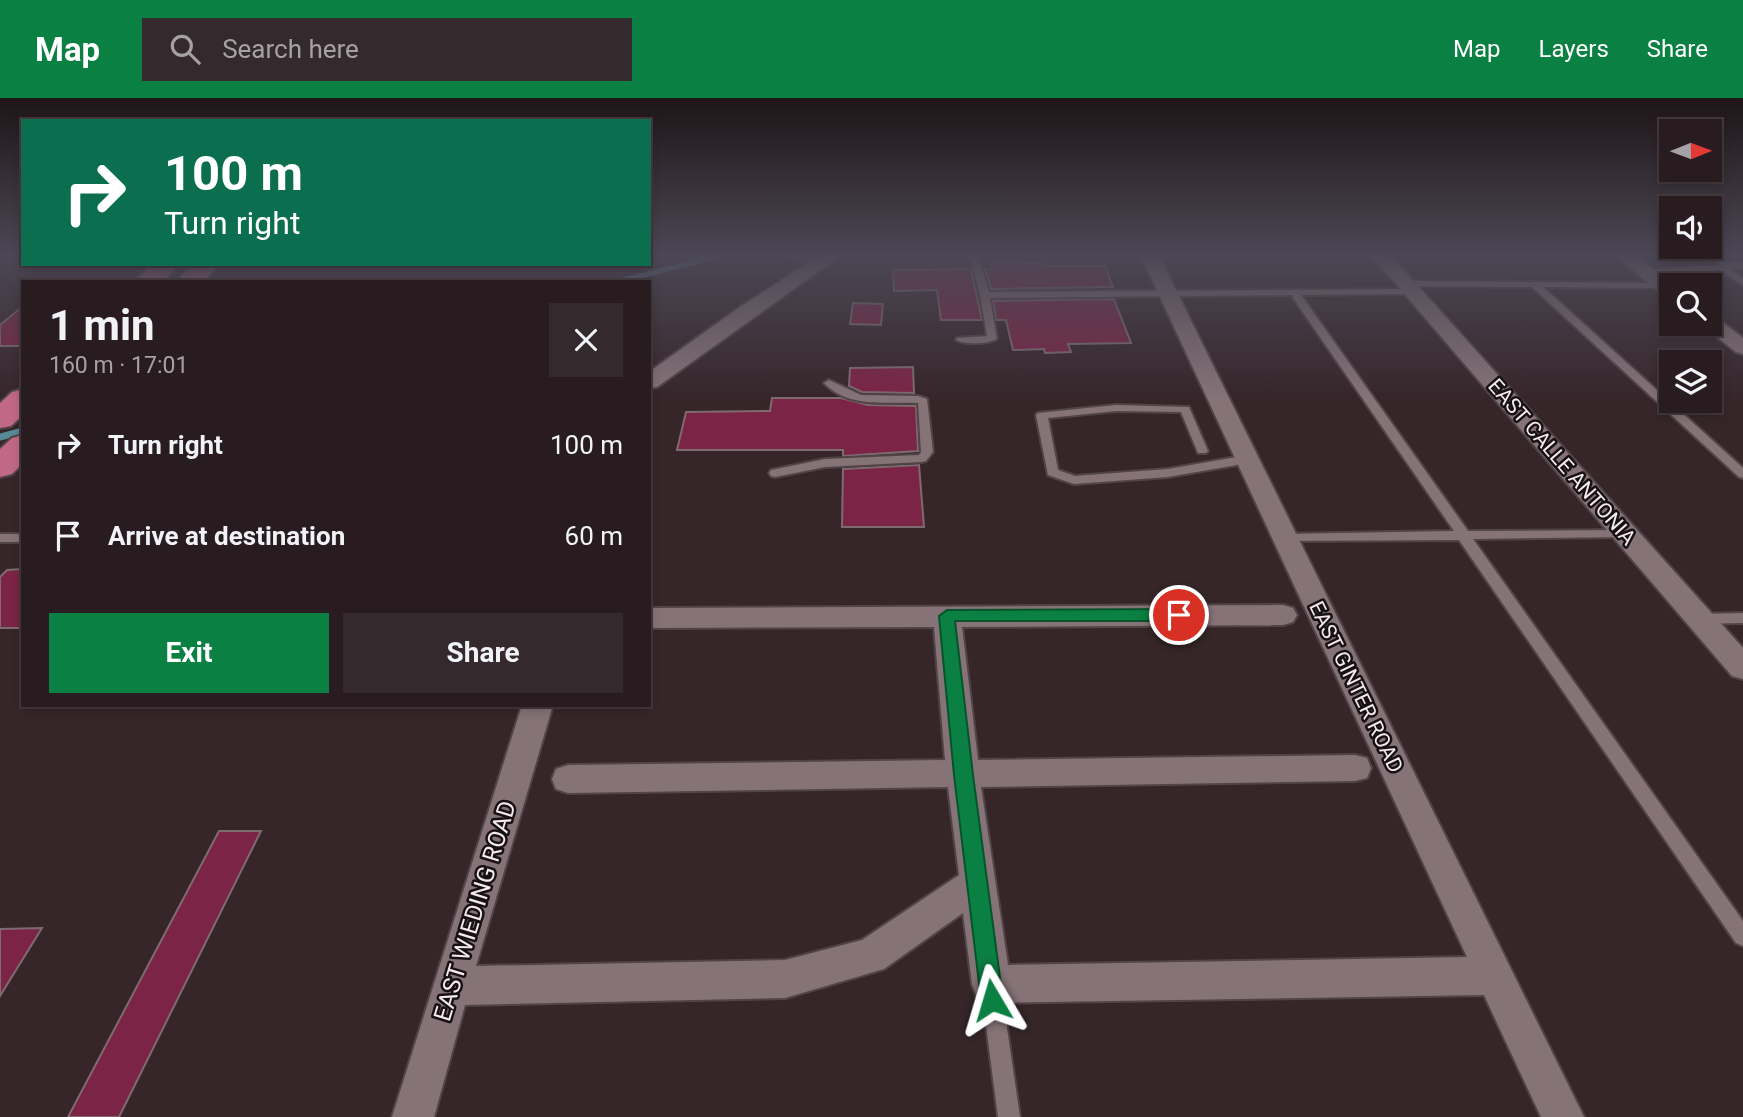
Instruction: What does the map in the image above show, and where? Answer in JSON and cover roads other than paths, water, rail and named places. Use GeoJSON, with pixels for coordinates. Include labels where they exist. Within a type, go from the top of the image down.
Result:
{"type":"FeatureCollection","features":[{"type":"Feature","properties":{"kind":"street"},"geometry":{"type":"LineString","coordinates":[[651,381],[758,304]]}},
{"type":"Feature","properties":{"kind":"street","name":"EAST GINTER ROAD"},"geometry":{"type":"LineString","coordinates":[[1173,304],[1563,1117]]}},
{"type":"Feature","properties":{"kind":"street","name":"EAST CALLE ANTONIA"},"geometry":{"type":"LineString","coordinates":[[1423,304],[1743,668]]}},
{"type":"Feature","properties":{"kind":"street"},"geometry":{"type":"LineString","coordinates":[[1722,331],[1743,348]]}},
{"type":"Feature","properties":{"kind":"street"},"geometry":{"type":"LineString","coordinates":[[651,618],[1283,615]]}},
{"type":"Feature","properties":{"kind":"street"},"geometry":{"type":"LineString","coordinates":[[947,616],[963,775],[990,984],[1495,975]]}},
{"type":"Feature","properties":{"kind":"street","name":"EAST WIEDING ROAD"},"geometry":{"type":"LineString","coordinates":[[413,1117],[537,707]]}},
{"type":"Feature","properties":{"kind":"street"},"geometry":{"type":"LineString","coordinates":[[568,779],[1355,768]]}},
{"type":"Feature","properties":{"kind":"street"},"geometry":{"type":"LineString","coordinates":[[451,986],[785,979],[872,956],[977,883]]}},
{"type":"Feature","properties":{"kind":"lane"},"geometry":{"type":"LineString","coordinates":[[961,340],[992,340],[986,304]]}},
{"type":"Feature","properties":{"kind":"lane"},"geometry":{"type":"LineString","coordinates":[[1302,304],[1743,937]]}},
{"type":"Feature","properties":{"kind":"lane"},"geometry":{"type":"LineString","coordinates":[[1555,304],[1743,474]]}},
{"type":"Feature","properties":{"kind":"lane"},"geometry":{"type":"LineString","coordinates":[[775,473],[825,463],[922,458],[927,452],[923,401],[858,400],[842,393],[830,383]]}},
{"type":"Feature","properties":{"kind":"lane"},"geometry":{"type":"LineString","coordinates":[[1202,451],[1185,409],[1115,408],[1042,415],[1052,472],[1074,480],[1168,473],[1248,459]]}},
{"type":"Feature","properties":{"kind":"lane"},"geometry":{"type":"LineString","coordinates":[[1284,538],[1624,533]]}},
{"type":"Feature","properties":{"kind":"lane"},"geometry":{"type":"LineString","coordinates":[[0,538],[21,538]]}},
{"type":"Feature","properties":{"kind":"lane"},"geometry":{"type":"LineString","coordinates":[[1700,619],[1743,618]]}},
{"type":"Feature","properties":{"kind":"lane"},"geometry":{"type":"LineString","coordinates":[[990,984],[1009,1117]]}},
{"type":"Feature","properties":{"kind":"waterway"},"geometry":{"type":"LineString","coordinates":[[0,437],[21,432]]}}]}
